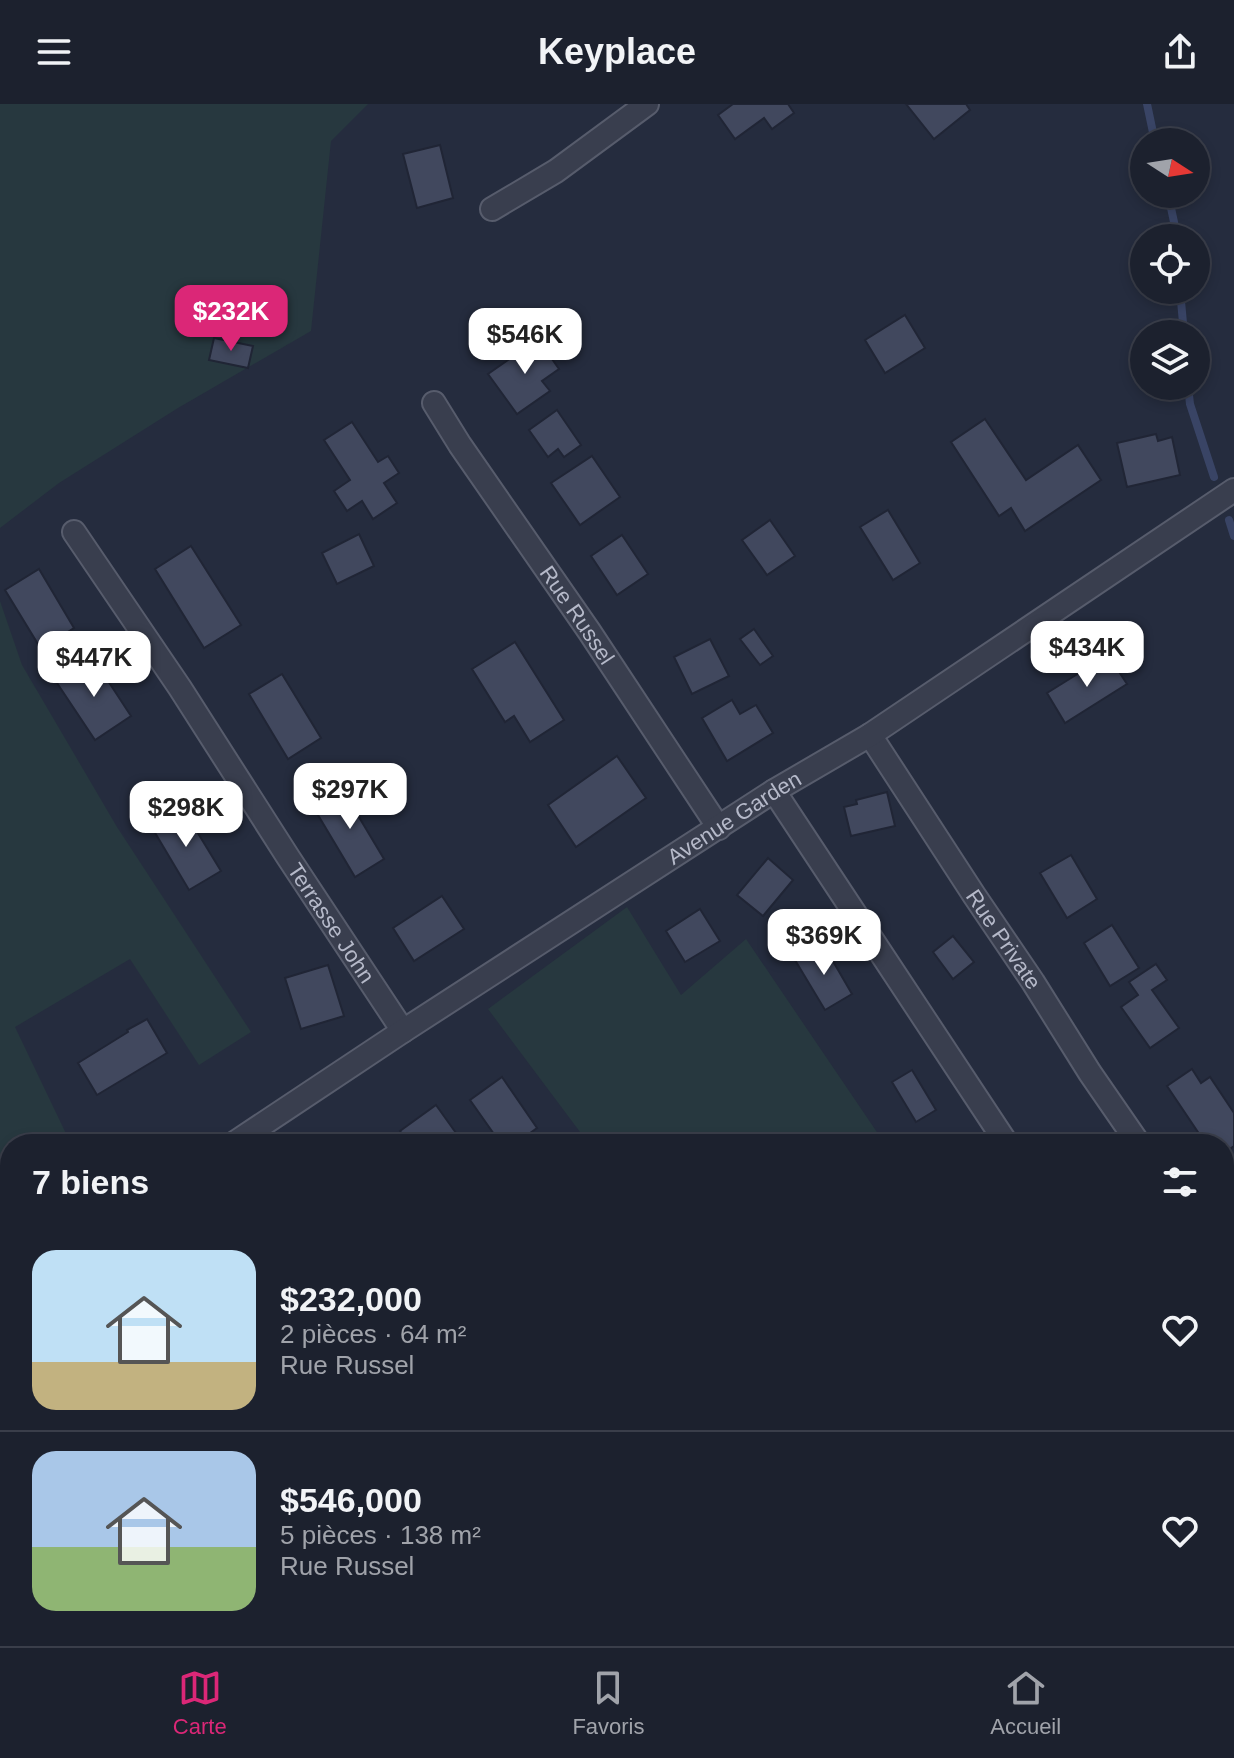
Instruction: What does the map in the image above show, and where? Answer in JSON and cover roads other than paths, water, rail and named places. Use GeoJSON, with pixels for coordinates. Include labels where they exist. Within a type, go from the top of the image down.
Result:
{"type":"FeatureCollection","features":[{"type":"Feature","properties":{"kind":"street"},"geometry":{"type":"LineString","coordinates":[[492,209],[556,171],[647,104]]}},
{"type":"Feature","properties":{"kind":"street","name":"Rue Russel"},"geometry":{"type":"LineString","coordinates":[[434,403],[719,828]]}},
{"type":"Feature","properties":{"kind":"street","name":"Avenue Garden"},"geometry":{"type":"LineString","coordinates":[[248,1134],[774,791],[870,735],[1234,490]]}},
{"type":"Feature","properties":{"kind":"street","name":"Terrasse John"},"geometry":{"type":"LineString","coordinates":[[74,532],[180,688],[403,1031]]}},
{"type":"Feature","properties":{"kind":"street","name":"Rue Private"},"geometry":{"type":"LineString","coordinates":[[870,735],[1132,1134]]}},
{"type":"Feature","properties":{"kind":"street"},"geometry":{"type":"LineString","coordinates":[[774,791],[1000,1134]]}},
{"type":"Feature","properties":{"kind":"waterway"},"geometry":{"type":"LineString","coordinates":[[1147,104],[1152,128]]}},
{"type":"Feature","properties":{"kind":"waterway"},"geometry":{"type":"LineString","coordinates":[[1171,208],[1174,224]]}},
{"type":"Feature","properties":{"kind":"waterway"},"geometry":{"type":"LineString","coordinates":[[1181,304],[1183,320]]}},
{"type":"Feature","properties":{"kind":"waterway"},"geometry":{"type":"LineString","coordinates":[[1190,400],[1214,477]]}},
{"type":"Feature","properties":{"kind":"waterway"},"geometry":{"type":"LineString","coordinates":[[1229,520],[1234,536]]}}]}
